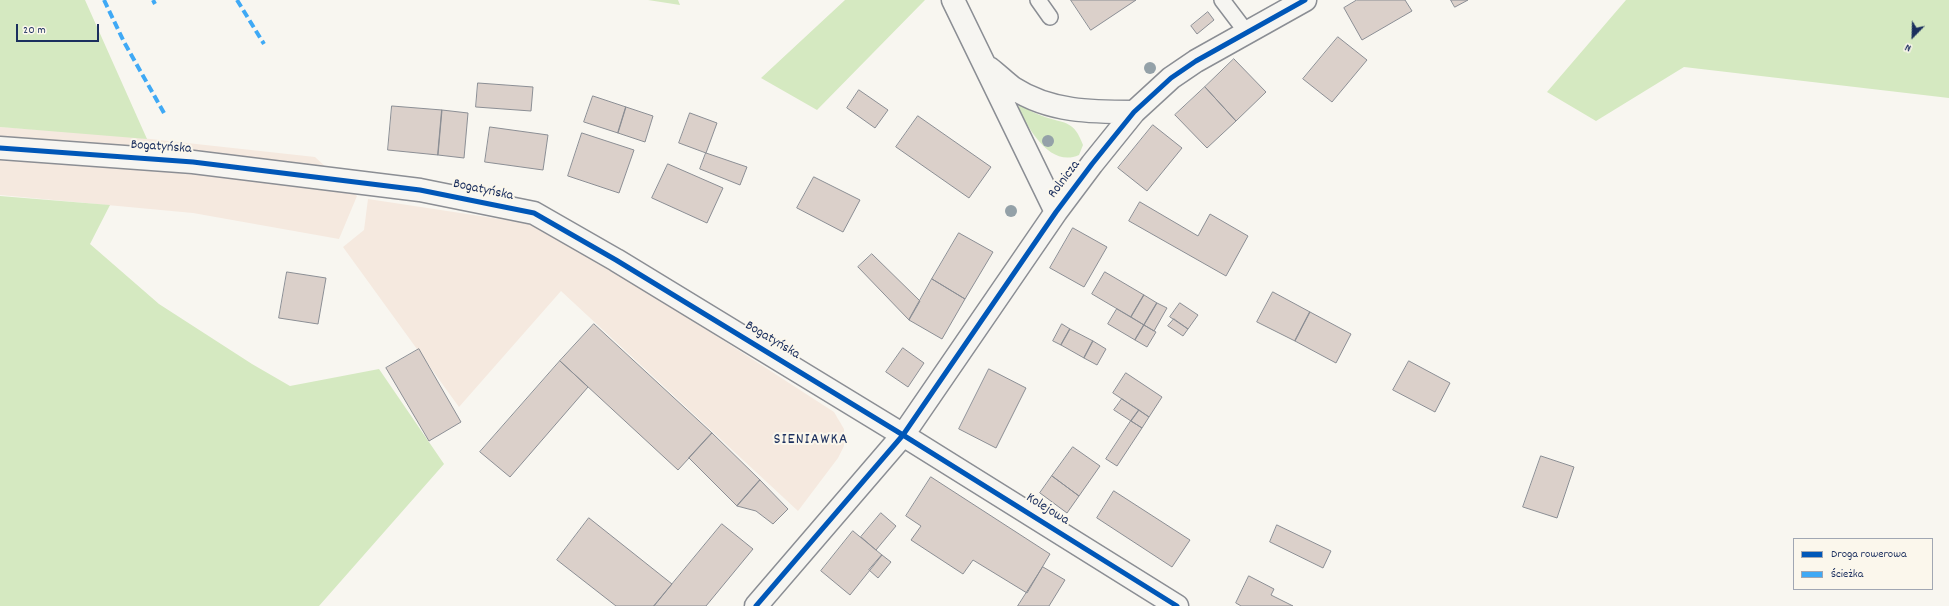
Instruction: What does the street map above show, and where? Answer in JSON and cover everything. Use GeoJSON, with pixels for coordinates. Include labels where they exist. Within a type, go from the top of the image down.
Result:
{"type":"FeatureCollection","features":[{"type":"Feature","properties":{"kind":"street"},"geometry":{"type":"LineString","coordinates":[[953,0],[1056,212]]}},
{"type":"Feature","properties":{"kind":"street","name":"Rolnicza"},"geometry":{"type":"LineString","coordinates":[[756,606],[903,435],[1056,212],[1134,112],[1171,78],[1305,0]]}},
{"type":"Feature","properties":{"kind":"street"},"geometry":{"type":"LineString","coordinates":[[982,62],[1012,87],[1030,97],[1052,106],[1072,110],[1134,112]]}},
{"type":"Feature","properties":{"kind":"street","name":"Bogatyńska"},"geometry":{"type":"LineString","coordinates":[[0,148],[193,162],[420,190],[534,213],[616,260],[903,435]]}},
{"type":"Feature","properties":{"kind":"street","name":"Kolejowa"},"geometry":{"type":"LineString","coordinates":[[903,435],[1178,606]]}},
{"type":"Feature","properties":{"kind":"lane"},"geometry":{"type":"LineString","coordinates":[[1038,0],[1050,17]]}},
{"type":"Feature","properties":{"kind":"lane"},"geometry":{"type":"LineString","coordinates":[[1222,0],[1247,33]]}},
{"type":"Feature","properties":{"kind":"shaded area"},"geometry":{"type":"Polygon","coordinates":[[[0,127],[105,134],[315,157],[357,196],[339,239],[193,213],[0,195],[0,127]]]}},
{"type":"Feature","properties":{"kind":"shaded area"},"geometry":{"type":"Polygon","coordinates":[[[368,199],[533,224],[571,242],[834,412],[844,429],[844,446],[838,458],[798,511],[561,291],[459,407],[343,247],[364,230],[368,199]]]}},
{"type":"Feature","properties":{"kind":"green space"},"geometry":{"type":"Polygon","coordinates":[[[0,0],[85,0],[147,139],[0,127],[0,0]]]}},
{"type":"Feature","properties":{"kind":"green space"},"geometry":{"type":"Polygon","coordinates":[[[648,0],[678,0],[680,5],[648,0]]]}},
{"type":"Feature","properties":{"kind":"green space"},"geometry":{"type":"Polygon","coordinates":[[[845,0],[925,0],[817,110],[761,78],[845,0]]]}},
{"type":"Feature","properties":{"kind":"green space"},"geometry":{"type":"Polygon","coordinates":[[[1626,0],[1949,0],[1949,98],[1684,67],[1596,121],[1547,92],[1626,0]]]}},
{"type":"Feature","properties":{"kind":"green space"},"geometry":{"type":"Polygon","coordinates":[[[1020,105],[1038,115],[1073,127],[1080,137],[1083,145],[1079,155],[1069,158],[1059,156],[1050,151],[1034,136],[1018,108],[1020,105]]]}},
{"type":"Feature","properties":{"kind":"green space"},"geometry":{"type":"Polygon","coordinates":[[[0,196],[110,205],[90,244],[159,304],[252,364],[290,386],[379,369],[444,464],[319,606],[0,606],[0,196]]]}},
{"type":"Feature","properties":{"kind":"building"},"geometry":{"type":"Polygon","coordinates":[[[1071,0],[1136,0],[1091,30],[1071,0]]]}},
{"type":"Feature","properties":{"kind":"building"},"geometry":{"type":"Polygon","coordinates":[[[1357,0],[1405,0],[1412,11],[1362,40],[1344,8],[1357,0]]]}},
{"type":"Feature","properties":{"kind":"building"},"geometry":{"type":"Polygon","coordinates":[[[1451,0],[1468,0],[1455,7],[1451,0]]]}},
{"type":"Feature","properties":{"kind":"building"},"geometry":{"type":"Polygon","coordinates":[[[1208,12],[1214,20],[1197,34],[1191,26],[1208,12]]]}},
{"type":"Feature","properties":{"kind":"building"},"geometry":{"type":"Polygon","coordinates":[[[1338,37],[1367,60],[1332,102],[1303,79],[1338,37]]]}},
{"type":"Feature","properties":{"kind":"building"},"geometry":{"type":"Polygon","coordinates":[[[1234,59],[1266,92],[1236,121],[1205,87],[1234,59]]]}},
{"type":"Feature","properties":{"kind":"building"},"geometry":{"type":"Polygon","coordinates":[[[478,83],[533,87],[531,111],[476,107],[478,83]]]}},
{"type":"Feature","properties":{"kind":"building"},"geometry":{"type":"Polygon","coordinates":[[[1205,87],[1236,121],[1207,148],[1175,115],[1205,87]]]}},
{"type":"Feature","properties":{"kind":"building"},"geometry":{"type":"Polygon","coordinates":[[[859,90],[888,110],[875,128],[847,108],[859,90]]]}},
{"type":"Feature","properties":{"kind":"building"},"geometry":{"type":"Polygon","coordinates":[[[593,96],[626,107],[618,133],[584,122],[593,96]]]}},
{"type":"Feature","properties":{"kind":"building"},"geometry":{"type":"Polygon","coordinates":[[[392,106],[442,110],[438,155],[388,150],[392,106]]]}},
{"type":"Feature","properties":{"kind":"building"},"geometry":{"type":"Polygon","coordinates":[[[626,107],[653,116],[645,142],[618,133],[626,107]]]}},
{"type":"Feature","properties":{"kind":"building"},"geometry":{"type":"Polygon","coordinates":[[[442,110],[468,113],[464,158],[438,155],[442,110]]]}},
{"type":"Feature","properties":{"kind":"building"},"geometry":{"type":"Polygon","coordinates":[[[690,113],[717,123],[706,153],[679,143],[690,113]]]}},
{"type":"Feature","properties":{"kind":"building"},"geometry":{"type":"Polygon","coordinates":[[[918,116],[991,167],[969,198],[896,147],[918,116]]]}},
{"type":"Feature","properties":{"kind":"building"},"geometry":{"type":"Polygon","coordinates":[[[1153,125],[1182,148],[1147,191],[1118,168],[1153,125]]]}},
{"type":"Feature","properties":{"kind":"building"},"geometry":{"type":"Polygon","coordinates":[[[490,127],[548,135],[543,170],[485,162],[490,127]]]}},
{"type":"Feature","properties":{"kind":"building"},"geometry":{"type":"Polygon","coordinates":[[[582,133],[634,150],[619,193],[568,176],[582,133]]]}},
{"type":"Feature","properties":{"kind":"building"},"geometry":{"type":"Polygon","coordinates":[[[706,153],[747,167],[740,185],[700,169],[706,153]]]}},
{"type":"Feature","properties":{"kind":"building"},"geometry":{"type":"Polygon","coordinates":[[[668,164],[723,188],[707,223],[652,198],[668,164]]]}},
{"type":"Feature","properties":{"kind":"building"},"geometry":{"type":"Polygon","coordinates":[[[814,177],[860,200],[843,232],[797,208],[814,177]]]}},
{"type":"Feature","properties":{"kind":"building"},"geometry":{"type":"Polygon","coordinates":[[[1140,202],[1198,236],[1210,214],[1248,236],[1226,276],[1129,221],[1140,202]]]}},
{"type":"Feature","properties":{"kind":"building"},"geometry":{"type":"Polygon","coordinates":[[[1073,228],[1107,247],[1084,287],[1050,268],[1073,228]]]}},
{"type":"Feature","properties":{"kind":"building"},"geometry":{"type":"Polygon","coordinates":[[[959,233],[993,252],[965,299],[932,279],[959,233]]]}},
{"type":"Feature","properties":{"kind":"building"},"geometry":{"type":"Polygon","coordinates":[[[872,254],[920,301],[909,320],[858,267],[872,254]]]}},
{"type":"Feature","properties":{"kind":"building"},"geometry":{"type":"Polygon","coordinates":[[[287,272],[326,278],[318,324],[279,318],[287,272]]]}},
{"type":"Feature","properties":{"kind":"building"},"geometry":{"type":"Polygon","coordinates":[[[1105,272],[1144,295],[1131,317],[1092,294],[1105,272]]]}},
{"type":"Feature","properties":{"kind":"building"},"geometry":{"type":"Polygon","coordinates":[[[932,279],[965,299],[942,339],[909,320],[932,279]]]}},
{"type":"Feature","properties":{"kind":"building"},"geometry":{"type":"Polygon","coordinates":[[[1273,292],[1310,312],[1295,341],[1257,322],[1273,292]]]}},
{"type":"Feature","properties":{"kind":"building"},"geometry":{"type":"Polygon","coordinates":[[[1144,295],[1157,303],[1144,325],[1131,317],[1144,295]]]}},
{"type":"Feature","properties":{"kind":"building"},"geometry":{"type":"Polygon","coordinates":[[[1157,303],[1167,308],[1154,331],[1144,325],[1157,303]]]}},
{"type":"Feature","properties":{"kind":"building"},"geometry":{"type":"Polygon","coordinates":[[[1180,303],[1198,315],[1188,329],[1170,317],[1180,303]]]}},
{"type":"Feature","properties":{"kind":"building"},"geometry":{"type":"Polygon","coordinates":[[[1117,309],[1144,325],[1135,340],[1108,324],[1117,309]]]}},
{"type":"Feature","properties":{"kind":"building"},"geometry":{"type":"Polygon","coordinates":[[[1310,312],[1351,334],[1336,363],[1295,341],[1310,312]]]}},
{"type":"Feature","properties":{"kind":"building"},"geometry":{"type":"Polygon","coordinates":[[[1174,319],[1188,329],[1183,336],[1168,326],[1174,319]]]}},
{"type":"Feature","properties":{"kind":"building"},"geometry":{"type":"Polygon","coordinates":[[[594,324],[712,433],[678,470],[560,361],[594,324]]]}},
{"type":"Feature","properties":{"kind":"building"},"geometry":{"type":"Polygon","coordinates":[[[1062,324],[1070,329],[1061,345],[1053,341],[1062,324]]]}},
{"type":"Feature","properties":{"kind":"building"},"geometry":{"type":"Polygon","coordinates":[[[1144,325],[1156,332],[1147,347],[1135,340],[1144,325]]]}},
{"type":"Feature","properties":{"kind":"building"},"geometry":{"type":"Polygon","coordinates":[[[1070,329],[1093,341],[1084,358],[1061,345],[1070,329]]]}},
{"type":"Feature","properties":{"kind":"building"},"geometry":{"type":"Polygon","coordinates":[[[1093,341],[1106,349],[1097,365],[1084,358],[1093,341]]]}},
{"type":"Feature","properties":{"kind":"building"},"geometry":{"type":"Polygon","coordinates":[[[903,348],[924,363],[908,387],[886,372],[903,348]]]}},
{"type":"Feature","properties":{"kind":"building"},"geometry":{"type":"Polygon","coordinates":[[[419,349],[461,422],[429,441],[386,368],[419,349]]]}},
{"type":"Feature","properties":{"kind":"building"},"geometry":{"type":"Polygon","coordinates":[[[560,361],[588,387],[510,477],[480,452],[560,361]]]}},
{"type":"Feature","properties":{"kind":"building"},"geometry":{"type":"Polygon","coordinates":[[[1409,361],[1450,383],[1435,412],[1393,390],[1409,361]]]}},
{"type":"Feature","properties":{"kind":"building"},"geometry":{"type":"Polygon","coordinates":[[[989,369],[1026,388],[996,448],[959,429],[989,369]]]}},
{"type":"Feature","properties":{"kind":"building"},"geometry":{"type":"Polygon","coordinates":[[[1126,373],[1162,397],[1149,417],[1113,393],[1126,373]]]}},
{"type":"Feature","properties":{"kind":"building"},"geometry":{"type":"Polygon","coordinates":[[[1122,399],[1139,410],[1131,421],[1114,410],[1122,399]]]}},
{"type":"Feature","properties":{"kind":"building"},"geometry":{"type":"Polygon","coordinates":[[[1139,410],[1149,417],[1142,428],[1131,421],[1139,410]]]}},
{"type":"Feature","properties":{"kind":"building"},"geometry":{"type":"Polygon","coordinates":[[[1131,421],[1142,428],[1117,466],[1106,459],[1131,421]]]}},
{"type":"Feature","properties":{"kind":"building"},"geometry":{"type":"Polygon","coordinates":[[[712,433],[760,480],[737,506],[689,458],[712,433]]]}},
{"type":"Feature","properties":{"kind":"building"},"geometry":{"type":"Polygon","coordinates":[[[1073,447],[1100,466],[1079,496],[1052,476],[1073,447]]]}},
{"type":"Feature","properties":{"kind":"building"},"geometry":{"type":"Polygon","coordinates":[[[1541,456],[1574,467],[1557,518],[1523,507],[1541,456]]]}},
{"type":"Feature","properties":{"kind":"building"},"geometry":{"type":"Polygon","coordinates":[[[1052,476],[1079,496],[1067,513],[1040,493],[1052,476]]]}},
{"type":"Feature","properties":{"kind":"building"},"geometry":{"type":"Polygon","coordinates":[[[931,477],[1050,554],[1027,593],[973,560],[963,574],[911,540],[921,526],[906,516],[931,477]]]}},
{"type":"Feature","properties":{"kind":"building"},"geometry":{"type":"Polygon","coordinates":[[[760,480],[788,509],[773,524],[756,511],[737,506],[760,480]]]}},
{"type":"Feature","properties":{"kind":"building"},"geometry":{"type":"Polygon","coordinates":[[[1114,491],[1190,540],[1172,567],[1097,518],[1114,491]]]}},
{"type":"Feature","properties":{"kind":"building"},"geometry":{"type":"Polygon","coordinates":[[[881,513],[896,526],[876,550],[861,537],[881,513]]]}},
{"type":"Feature","properties":{"kind":"building"},"geometry":{"type":"Polygon","coordinates":[[[589,518],[672,584],[654,606],[616,606],[557,560],[589,518]]]}},
{"type":"Feature","properties":{"kind":"building"},"geometry":{"type":"Polygon","coordinates":[[[722,524],[753,549],[706,606],[654,606],[722,524]]]}},
{"type":"Feature","properties":{"kind":"building"},"geometry":{"type":"Polygon","coordinates":[[[1277,525],[1331,551],[1323,568],[1270,542],[1277,525]]]}},
{"type":"Feature","properties":{"kind":"building"},"geometry":{"type":"Polygon","coordinates":[[[853,531],[882,555],[850,595],[821,571],[853,531]]]}},
{"type":"Feature","properties":{"kind":"building"},"geometry":{"type":"Polygon","coordinates":[[[882,555],[891,562],[878,578],[869,570],[882,555]]]}},
{"type":"Feature","properties":{"kind":"building"},"geometry":{"type":"Polygon","coordinates":[[[1043,567],[1065,580],[1049,606],[1018,606],[1043,567]]]}},
{"type":"Feature","properties":{"kind":"building"},"geometry":{"type":"Polygon","coordinates":[[[1249,576],[1274,589],[1271,595],[1293,606],[1241,606],[1236,603],[1249,576]]]}},
{"type":"Feature","properties":{"kind":"marked path"},"geometry":{"type":"LineString","coordinates":[[104,0],[124,42],[164,113]]}},
{"type":"Feature","properties":{"kind":"marked path"},"geometry":{"type":"LineString","coordinates":[[153,0],[155,4]]}},
{"type":"Feature","properties":{"kind":"marked path"},"geometry":{"type":"LineString","coordinates":[[237,0],[264,44]]}},
{"type":"Feature","properties":{"kind":"cycle path"},"geometry":{"type":"LineString","coordinates":[[756,606],[903,435],[1056,212],[1134,112],[1171,78],[1196,61],[1305,0]]}},
{"type":"Feature","properties":{"kind":"cycle path"},"geometry":{"type":"LineString","coordinates":[[0,148],[193,162],[420,190],[534,213],[616,260],[903,435],[1177,606]]}},
{"type":"Feature","properties":{"kind":"district","name":"SIENIAWKA"},"geometry":{"type":"Point","coordinates":[811,441]}}]}
